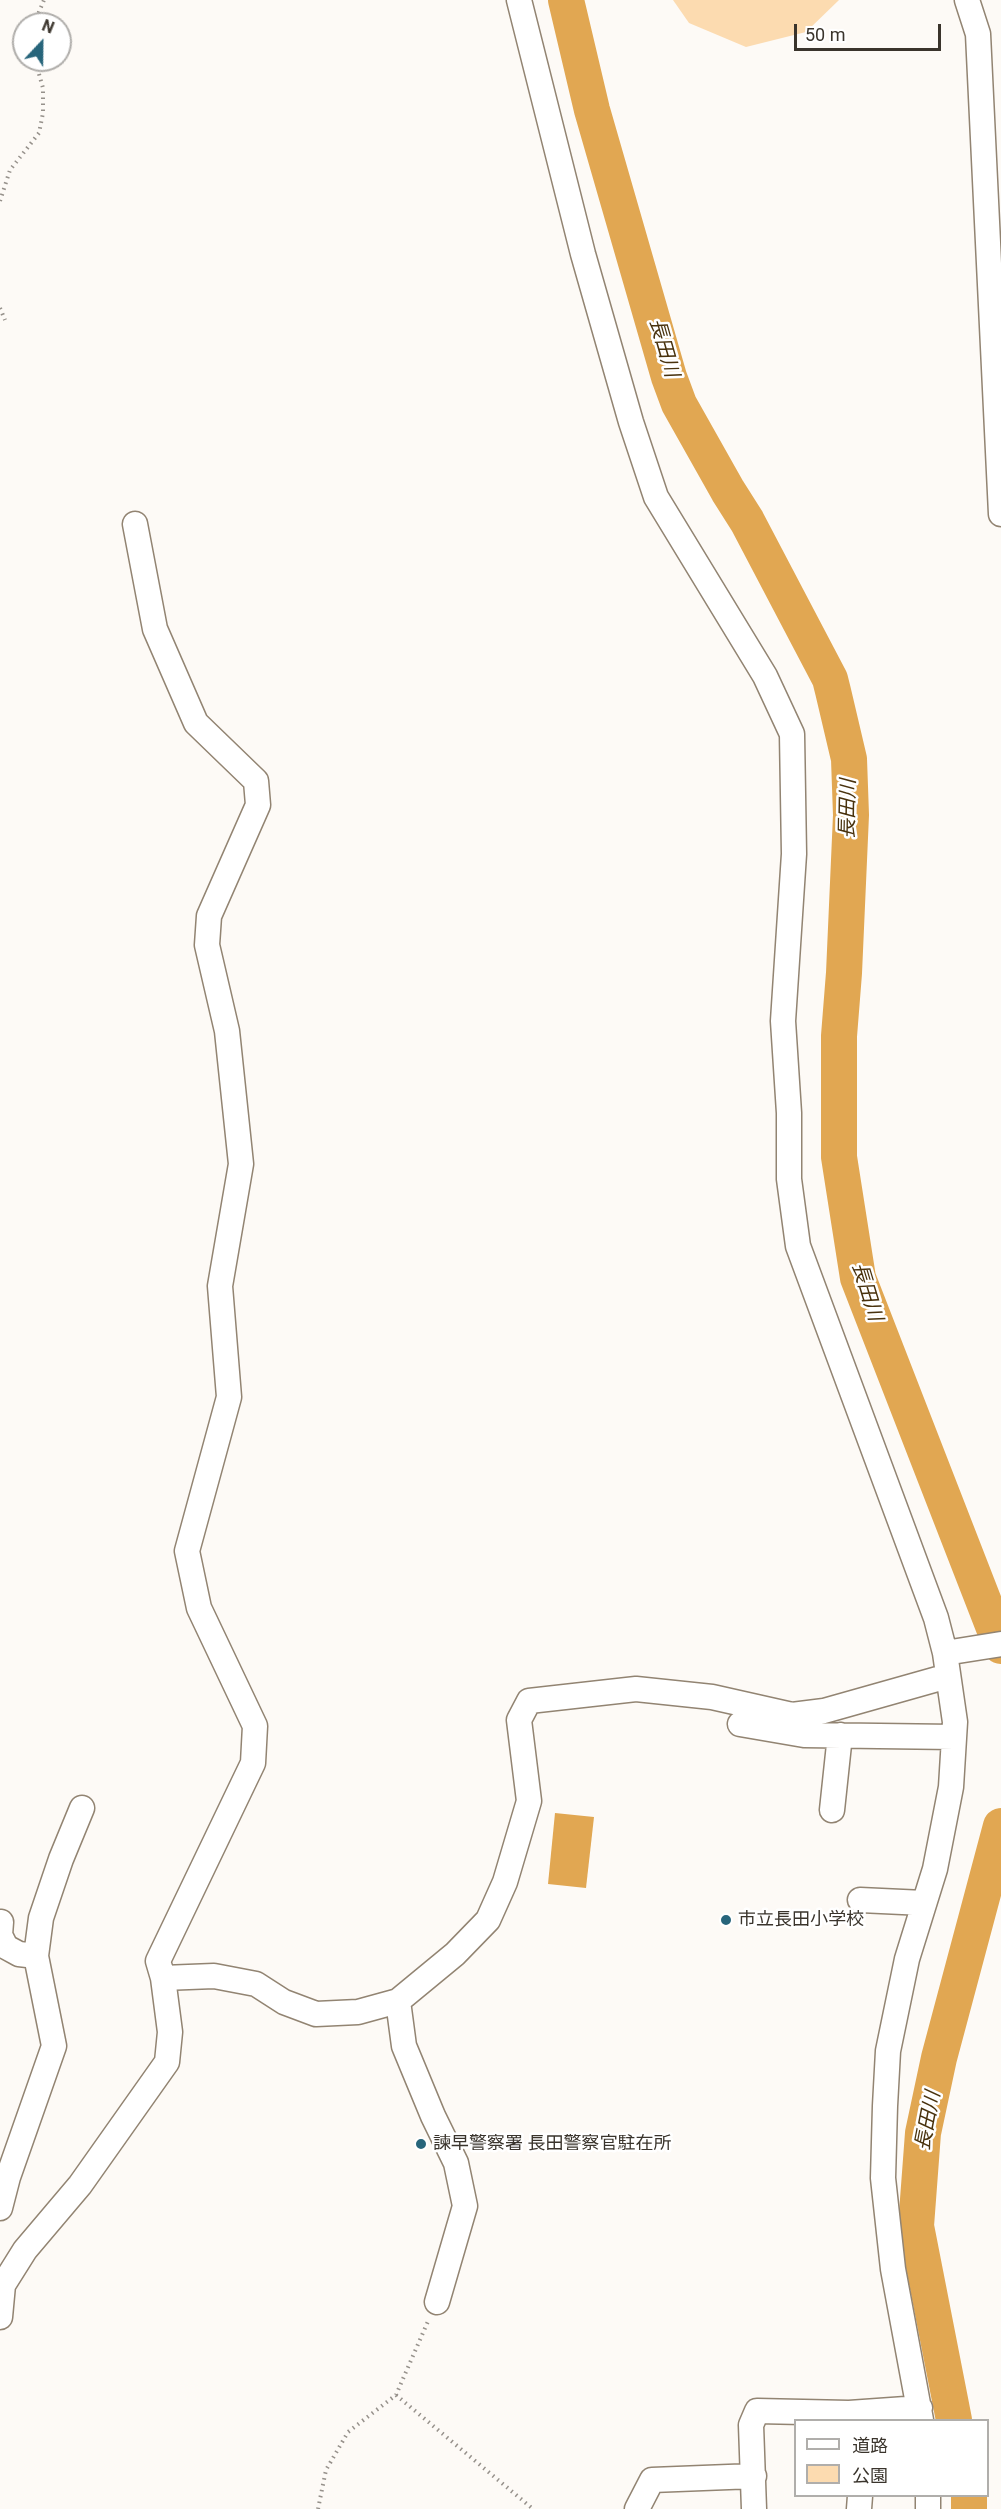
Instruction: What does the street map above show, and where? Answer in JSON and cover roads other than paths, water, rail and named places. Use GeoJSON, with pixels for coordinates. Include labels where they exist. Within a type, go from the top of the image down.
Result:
{"type":"FeatureCollection","features":[{"type":"Feature","properties":{"kind":"street"},"geometry":{"type":"LineString","coordinates":[[519,0],[583,254],[631,422],[656,497],[765,676],[792,734],[794,854],[783,1021],[789,1113],[789,1179],[798,1246],[951,1660],[955,1722],[951,1786],[935,1869],[907,1959],[888,2051],[883,2178],[892,2269],[921,2414],[850,2417],[757,2411],[751,2425],[754,2509]]}},
{"type":"Feature","properties":{"kind":"street"},"geometry":{"type":"LineString","coordinates":[[967,0],[978,33],[1001,514]]}},
{"type":"Feature","properties":{"kind":"street"},"geometry":{"type":"LineString","coordinates":[[0,2317],[2,2279],[80,2185],[167,2062],[170,2032],[163,1978],[158,1960],[254,1763],[255,1726],[199,1608],[187,1551],[229,1396],[220,1286],[242,1164],[227,1031],[207,945],[209,916],[258,805],[256,781],[196,723],[191,713],[155,629],[135,524]]}},
{"type":"Feature","properties":{"kind":"street"},"geometry":{"type":"LineString","coordinates":[[163,1978],[214,1976],[256,1984],[284,2002],[316,2014],[358,2012],[398,2001],[456,1954],[488,1920],[506,1882],[529,1801],[519,1720],[529,1701],[636,1689],[712,1697],[792,1715],[824,1711],[951,1660],[1001,1644]]}},
{"type":"Feature","properties":{"kind":"street"},"geometry":{"type":"LineString","coordinates":[[740,1724],[804,1735],[954,1737]]}},
{"type":"Feature","properties":{"kind":"street"},"geometry":{"type":"LineString","coordinates":[[832,1810],[840,1735]]}},
{"type":"Feature","properties":{"kind":"street"},"geometry":{"type":"LineString","coordinates":[[0,2208],[54,2046],[36,1956],[41,1918],[61,1859],[82,1809]]}},
{"type":"Feature","properties":{"kind":"street"},"geometry":{"type":"LineString","coordinates":[[860,1900],[924,1903]]}},
{"type":"Feature","properties":{"kind":"street"},"geometry":{"type":"LineString","coordinates":[[1,1922],[0,1935],[6,1947],[18,1954],[36,1956]]}},
{"type":"Feature","properties":{"kind":"street"},"geometry":{"type":"LineString","coordinates":[[398,2001],[404,2046],[433,2116],[456,2163],[465,2206],[437,2302]]}},
{"type":"Feature","properties":{"kind":"street"},"geometry":{"type":"LineString","coordinates":[[637,2509],[652,2480],[754,2476]]}},
{"type":"Feature","properties":{"kind":"waterway","name":"長田川"},"geometry":{"type":"LineString","coordinates":[[566,0],[592,110],[669,377],[679,404],[747,521],[830,679],[849,759],[851,815],[839,1036],[839,1157],[858,1278],[1001,1646]]}},
{"type":"Feature","properties":{"kind":"waterway","name":"長田川"},"geometry":{"type":"LineString","coordinates":[[954,2419],[916,2226],[923,2133],[939,2058],[1001,1826]]}},
{"type":"Feature","properties":{"kind":"waterway","name":"長田川"},"geometry":{"type":"LineString","coordinates":[[969,2497],[969,2509]]}},
{"type":"Feature","properties":{"kind":"place","name":"市立長田小学校"},"geometry":{"type":"Point","coordinates":[726,1920]}},
{"type":"Feature","properties":{"kind":"place","name":"諫早警察署 長田警察官駐在所"},"geometry":{"type":"Point","coordinates":[421,2144]}}]}
